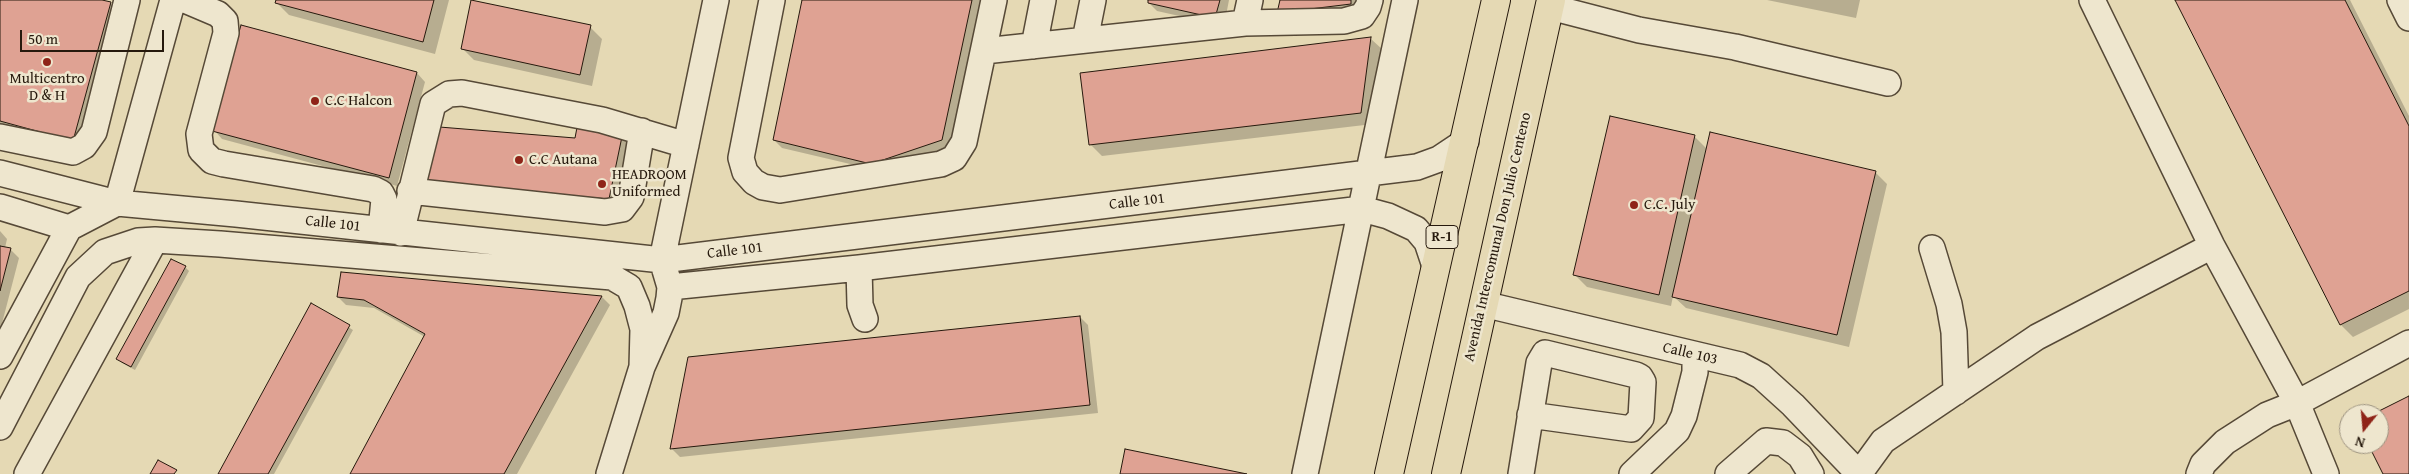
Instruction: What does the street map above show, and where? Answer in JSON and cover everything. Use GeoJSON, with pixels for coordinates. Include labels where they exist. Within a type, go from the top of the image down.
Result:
{"type":"FeatureCollection","features":[{"type":"Feature","properties":{"kind":"main road","name":"R-1"},"geometry":{"type":"LineString","coordinates":[[1389,474],[1435,266],[1466,141],[1496,0]]}},
{"type":"Feature","properties":{"kind":"main road","name":"Avenida Intercomunal Don Julio Centeno"},"geometry":{"type":"LineString","coordinates":[[1446,474],[1550,3]]}},
{"type":"Feature","properties":{"kind":"street"},"geometry":{"type":"LineString","coordinates":[[0,137],[73,152],[84,146],[94,132],[127,0]]}},
{"type":"Feature","properties":{"kind":"street"},"geometry":{"type":"LineString","coordinates":[[0,356],[69,228],[116,203],[173,0]]}},
{"type":"Feature","properties":{"kind":"street"},"geometry":{"type":"LineString","coordinates":[[185,0],[218,14],[225,21],[226,33],[199,134],[201,150],[212,161],[224,164],[373,188],[381,193],[384,199],[391,231]]}},
{"type":"Feature","properties":{"kind":"street"},"geometry":{"type":"LineString","coordinates":[[610,474],[642,367],[666,313],[670,286],[662,260],[716,0]]}},
{"type":"Feature","properties":{"kind":"street"},"geometry":{"type":"LineString","coordinates":[[772,0],[742,158],[745,172],[762,187],[780,190],[941,164],[954,158],[964,142],[994,0]]}},
{"type":"Feature","properties":{"kind":"street"},"geometry":{"type":"LineString","coordinates":[[1034,46],[1043,0]]}},
{"type":"Feature","properties":{"kind":"street"},"geometry":{"type":"LineString","coordinates":[[1085,40],[1093,0]]}},
{"type":"Feature","properties":{"kind":"street"},"geometry":{"type":"LineString","coordinates":[[984,51],[1085,40],[1247,12],[1356,19],[1365,11],[1370,0]]}},
{"type":"Feature","properties":{"kind":"street"},"geometry":{"type":"LineString","coordinates":[[1305,474],[1405,0]]}},
{"type":"Feature","properties":{"kind":"street"},"geometry":{"type":"LineString","coordinates":[[2092,0],[2212,246],[2296,403],[2326,474]]}},
{"type":"Feature","properties":{"kind":"street"},"geometry":{"type":"LineString","coordinates":[[2400,0],[2409,18]]}},
{"type":"Feature","properties":{"kind":"street"},"geometry":{"type":"LineString","coordinates":[[1550,3],[1639,30],[1735,47],[1888,83]]}},
{"type":"Feature","properties":{"kind":"street"},"geometry":{"type":"LineString","coordinates":[[391,231],[410,191],[433,104],[449,94],[462,93],[602,120],[686,145]]}},
{"type":"Feature","properties":{"kind":"street"},"geometry":{"type":"LineString","coordinates":[[410,191],[606,212],[622,209],[631,197],[642,131]]}},
{"type":"Feature","properties":{"kind":"street","name":"Calle 101"},"geometry":{"type":"LineString","coordinates":[[0,173],[116,203],[236,214],[662,260],[1417,166],[1439,159],[1466,141]]}},
{"type":"Feature","properties":{"kind":"street"},"geometry":{"type":"LineString","coordinates":[[0,207],[69,228]]}},
{"type":"Feature","properties":{"kind":"street","name":"Calle 101"},"geometry":{"type":"LineString","coordinates":[[670,286],[859,268],[1362,209],[1388,216],[1416,229],[1427,242],[1435,266]]}},
{"type":"Feature","properties":{"kind":"street"},"geometry":{"type":"LineString","coordinates":[[235,245],[236,214]]}},
{"type":"Feature","properties":{"kind":"street"},"geometry":{"type":"LineString","coordinates":[[27,474],[155,240]]}},
{"type":"Feature","properties":{"kind":"street"},"geometry":{"type":"LineString","coordinates":[[0,427],[78,277],[105,252],[138,241],[155,240],[235,245],[612,277],[628,287],[637,306],[643,329],[642,367]]}},
{"type":"Feature","properties":{"kind":"street"},"geometry":{"type":"LineString","coordinates":[[1859,474],[1883,441],[2036,337],[2212,246]]}},
{"type":"Feature","properties":{"kind":"street"},"geometry":{"type":"LineString","coordinates":[[1932,248],[1949,304],[1954,332],[1956,392]]}},
{"type":"Feature","properties":{"kind":"street"},"geometry":{"type":"LineString","coordinates":[[859,268],[860,305],[865,319]]}},
{"type":"Feature","properties":{"kind":"street","name":"Calle 103"},"geometry":{"type":"LineString","coordinates":[[1483,304],[1740,365],[1761,376],[1793,404],[1859,474]]}},
{"type":"Feature","properties":{"kind":"street"},"geometry":{"type":"LineString","coordinates":[[2199,474],[2203,464],[2225,442],[2266,415],[2296,403],[2409,343]]}},
{"type":"Feature","properties":{"kind":"street"},"geometry":{"type":"LineString","coordinates":[[1520,474],[1539,363],[1545,353],[1636,375],[1643,382],[1641,418],[1631,430],[1530,416]]}},
{"type":"Feature","properties":{"kind":"street"},"geometry":{"type":"LineString","coordinates":[[1632,474],[1677,431],[1684,416],[1691,386],[1695,355]]}},
{"type":"Feature","properties":{"kind":"street"},"geometry":{"type":"LineString","coordinates":[[0,362],[16,396]]}},
{"type":"Feature","properties":{"kind":"street"},"geometry":{"type":"LineString","coordinates":[[1728,474],[1766,441],[1783,443],[1800,456],[1810,474]]}},
{"type":"Feature","properties":{"kind":"building","name":"Multicentro D & H"},"geometry":{"type":"Polygon","coordinates":[[[0,0],[102,0],[111,2],[73,141],[0,121],[0,0]]]}},
{"type":"Feature","properties":{"kind":"building"},"geometry":{"type":"Polygon","coordinates":[[[276,0],[434,0],[423,42],[275,3],[276,0]]]}},
{"type":"Feature","properties":{"kind":"building"},"geometry":{"type":"Polygon","coordinates":[[[471,0],[591,25],[580,75],[461,49],[471,0]]]}},
{"type":"Feature","properties":{"kind":"building"},"geometry":{"type":"Polygon","coordinates":[[[802,0],[972,0],[942,140],[871,164],[773,140],[802,0]]]}},
{"type":"Feature","properties":{"kind":"building"},"geometry":{"type":"Polygon","coordinates":[[[1148,0],[1220,0],[1215,18],[1148,3],[1148,0]]]}},
{"type":"Feature","properties":{"kind":"building"},"geometry":{"type":"Polygon","coordinates":[[[1280,0],[1351,0],[1351,4],[1277,13],[1280,0]]]}},
{"type":"Feature","properties":{"kind":"building"},"geometry":{"type":"Polygon","coordinates":[[[2175,0],[2345,0],[2409,126],[2409,291],[2340,325],[2175,0]]]}},
{"type":"Feature","properties":{"kind":"building","name":"C.C Halcon"},"geometry":{"type":"Polygon","coordinates":[[[241,25],[417,72],[389,178],[212,131],[241,25]]]}},
{"type":"Feature","properties":{"kind":"building"},"geometry":{"type":"Polygon","coordinates":[[[1371,37],[1361,113],[1089,145],[1080,73],[1371,37]]]}},
{"type":"Feature","properties":{"kind":"building","name":"C.C. July"},"geometry":{"type":"Polygon","coordinates":[[[1610,116],[1695,135],[1659,295],[1573,275],[1610,116]]]}},
{"type":"Feature","properties":{"kind":"building","name":"C.C Autana"},"geometry":{"type":"Polygon","coordinates":[[[579,117],[624,127],[609,199],[417,183],[427,126],[575,138],[579,117]]]}},
{"type":"Feature","properties":{"kind":"building"},"geometry":{"type":"Polygon","coordinates":[[[1710,132],[1876,171],[1837,335],[1672,297],[1710,132]]]}},
{"type":"Feature","properties":{"kind":"building"},"geometry":{"type":"Polygon","coordinates":[[[0,246],[11,248],[0,291],[0,246]]]}},
{"type":"Feature","properties":{"kind":"building"},"geometry":{"type":"Polygon","coordinates":[[[171,259],[186,266],[131,367],[116,359],[171,259]]]}},
{"type":"Feature","properties":{"kind":"building"},"geometry":{"type":"Polygon","coordinates":[[[341,272],[602,296],[504,474],[350,474],[425,334],[364,300],[337,297],[341,272]]]}},
{"type":"Feature","properties":{"kind":"building"},"geometry":{"type":"Polygon","coordinates":[[[311,303],[350,325],[268,474],[218,474],[311,303]]]}},
{"type":"Feature","properties":{"kind":"building"},"geometry":{"type":"Polygon","coordinates":[[[1080,316],[1090,405],[670,449],[688,357],[1080,316]]]}},
{"type":"Feature","properties":{"kind":"building"},"geometry":{"type":"Polygon","coordinates":[[[2409,396],[2409,474],[2383,474],[2373,454],[2389,454],[2389,406],[2409,396]]]}},
{"type":"Feature","properties":{"kind":"building"},"geometry":{"type":"Polygon","coordinates":[[[1125,449],[1247,474],[1120,474],[1125,449]]]}},
{"type":"Feature","properties":{"kind":"building"},"geometry":{"type":"Polygon","coordinates":[[[158,460],[177,470],[174,474],[150,474],[158,460]]]}},
{"type":"Feature","properties":{"kind":"place","name":"Multicentro D & H"},"geometry":{"type":"Point","coordinates":[47,62]}},
{"type":"Feature","properties":{"kind":"place","name":"C.C Halcon"},"geometry":{"type":"Point","coordinates":[315,101]}},
{"type":"Feature","properties":{"kind":"place","name":"C.C Autana"},"geometry":{"type":"Point","coordinates":[519,160]}},
{"type":"Feature","properties":{"kind":"place","name":"HEADROOM Uniformed"},"geometry":{"type":"Point","coordinates":[602,184]}},
{"type":"Feature","properties":{"kind":"place","name":"C.C. July"},"geometry":{"type":"Point","coordinates":[1634,205]}}]}
